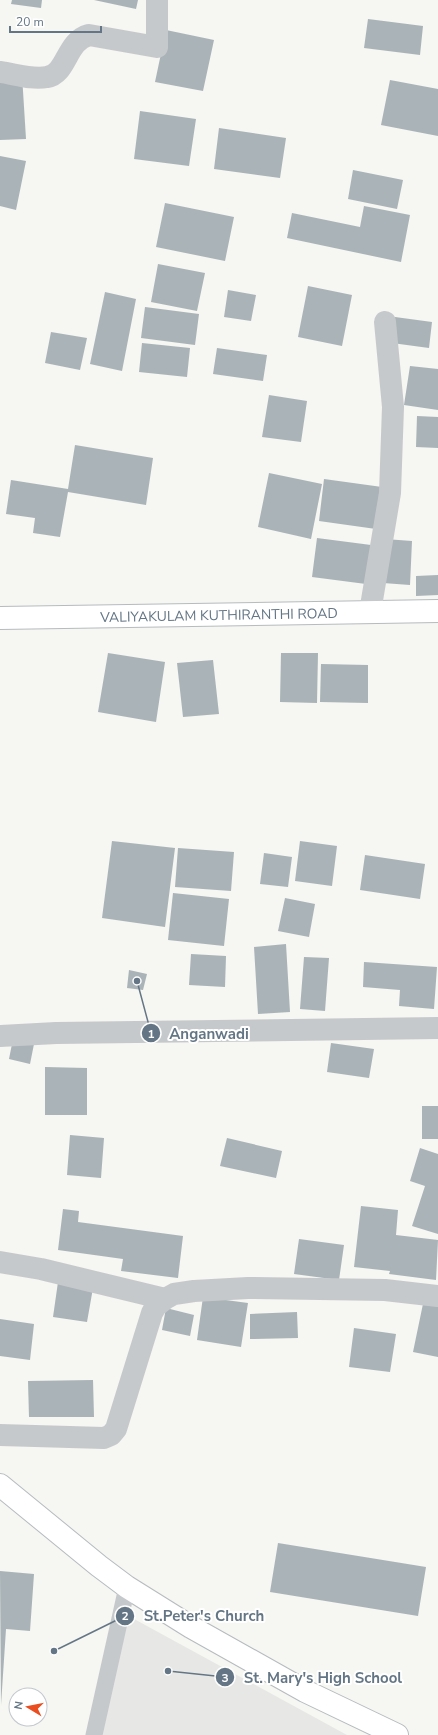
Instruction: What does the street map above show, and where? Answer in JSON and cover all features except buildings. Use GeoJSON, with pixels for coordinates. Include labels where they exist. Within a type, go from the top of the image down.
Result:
{"type":"FeatureCollection","features":[{"type":"Feature","properties":{"kind":"street"},"geometry":{"type":"LineString","coordinates":[[0,72],[37,78],[48,77],[57,73],[76,42],[81,37],[89,35],[157,47],[157,0]]}},
{"type":"Feature","properties":{"kind":"street"},"geometry":{"type":"LineString","coordinates":[[370,612],[390,493],[393,407],[385,322]]}},
{"type":"Feature","properties":{"kind":"street","name":"VALIYAKULAM KUTHIRANTHI ROAD"},"geometry":{"type":"LineString","coordinates":[[0,618],[438,611]]}},
{"type":"Feature","properties":{"kind":"street"},"geometry":{"type":"LineString","coordinates":[[0,1036],[56,1033],[438,1028]]}},
{"type":"Feature","properties":{"kind":"street"},"geometry":{"type":"LineString","coordinates":[[0,1262],[41,1269],[164,1299]]}},
{"type":"Feature","properties":{"kind":"street"},"geometry":{"type":"LineString","coordinates":[[0,1436],[104,1438],[111,1435],[116,1429],[152,1313],[156,1306],[164,1299],[174,1294],[194,1291],[248,1288],[385,1290],[438,1296]]}},
{"type":"Feature","properties":{"kind":"street"},"geometry":{"type":"LineString","coordinates":[[0,1485],[127,1587],[190,1627],[305,1691],[397,1735]]}},
{"type":"Feature","properties":{"kind":"lane"},"geometry":{"type":"LineString","coordinates":[[94,1735],[127,1587]]}},
{"type":"Feature","properties":{"kind":"shaded area"},"geometry":{"type":"Polygon","coordinates":[[[114,1608],[347,1735],[96,1735],[114,1608]]]}},
{"type":"Feature","properties":{"kind":"place","name":"Anganwadi"},"geometry":{"type":"Point","coordinates":[137,981]}},
{"type":"Feature","properties":{"kind":"place","name":"St.Peter's Church"},"geometry":{"type":"Point","coordinates":[54,1651]}},
{"type":"Feature","properties":{"kind":"place","name":"St. Mary's High School"},"geometry":{"type":"Point","coordinates":[168,1671]}}]}
